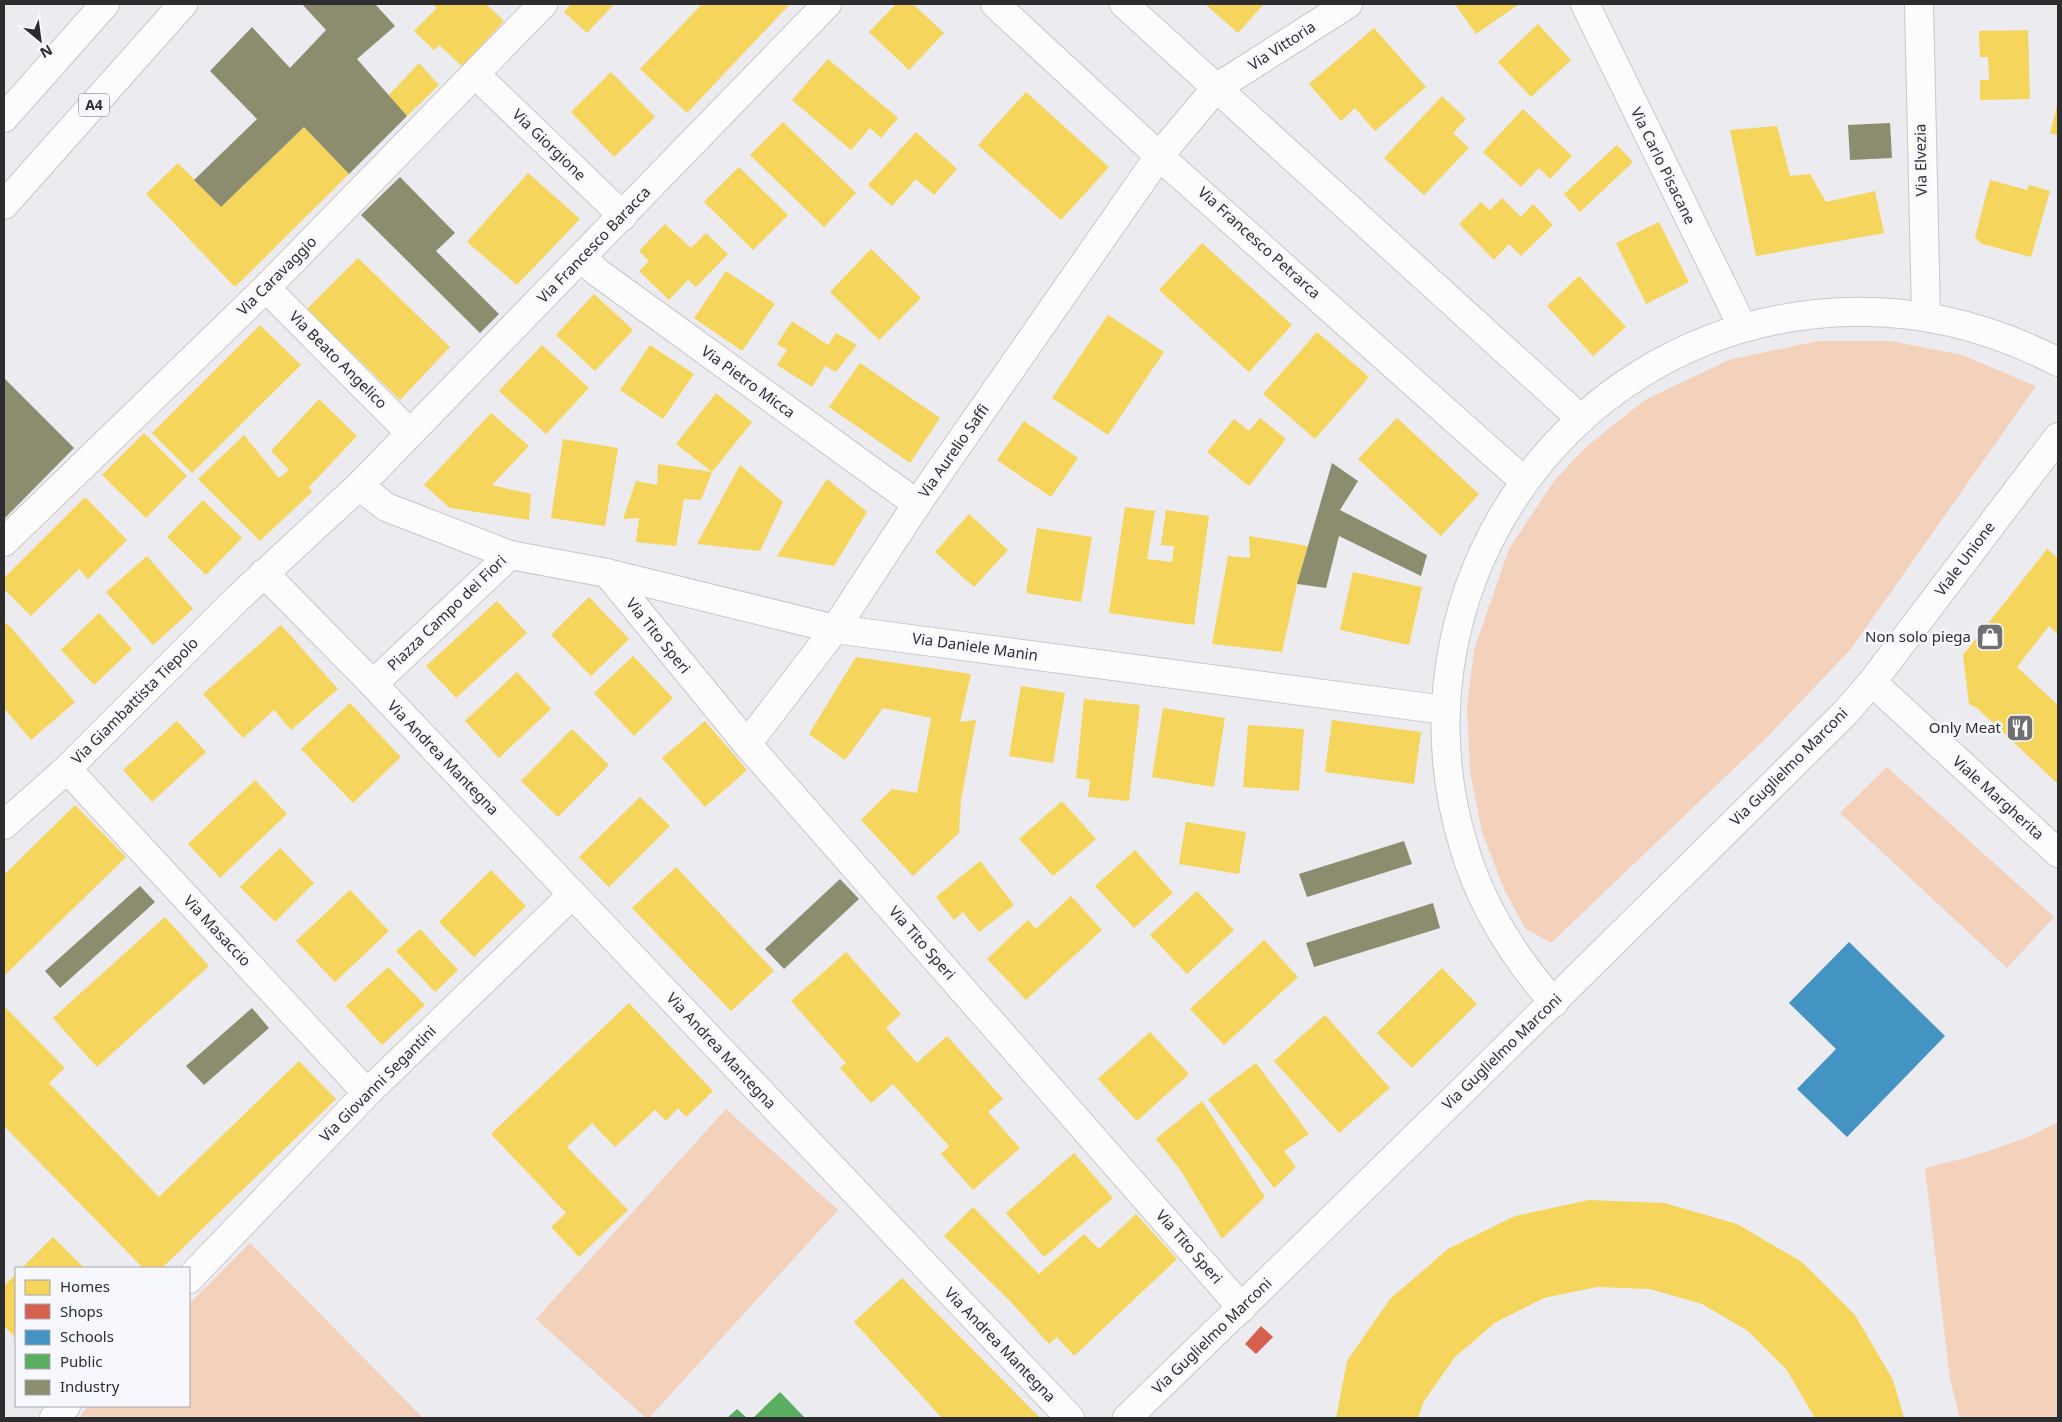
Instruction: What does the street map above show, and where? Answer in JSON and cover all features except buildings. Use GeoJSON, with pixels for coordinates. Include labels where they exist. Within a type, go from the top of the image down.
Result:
{"type":"FeatureCollection","features":[{"type":"Feature","properties":{"kind":"main road"},"geometry":{"type":"LineString","coordinates":[[4,118],[105,4]]}},
{"type":"Feature","properties":{"kind":"main road","name":"A4"},"geometry":{"type":"LineString","coordinates":[[4,205],[183,4]]}},
{"type":"Feature","properties":{"kind":"main road","name":"Via Caravaggio"},"geometry":{"type":"LineString","coordinates":[[4,542],[266,288],[476,75],[543,4]]}},
{"type":"Feature","properties":{"kind":"main road","name":"Via Francesco Baracca"},"geometry":{"type":"LineString","coordinates":[[359,486],[582,258],[826,4]]}},
{"type":"Feature","properties":{"kind":"main road","name":"Via Francesco Petrarca"},"geometry":{"type":"LineString","coordinates":[[995,4],[1159,156],[1524,481]]}},
{"type":"Feature","properties":{"kind":"main road"},"geometry":{"type":"LineString","coordinates":[[1124,4],[1580,419]]}},
{"type":"Feature","properties":{"kind":"main road","name":"Via Vittoria"},"geometry":{"type":"LineString","coordinates":[[1159,156],[1216,88],[1348,4]]}},
{"type":"Feature","properties":{"kind":"main road","name":"Via Carlo Pisacane"},"geometry":{"type":"LineString","coordinates":[[1585,4],[1742,328]]}},
{"type":"Feature","properties":{"kind":"main road","name":"Via Elvezia"},"geometry":{"type":"LineString","coordinates":[[1919,4],[1926,316]]}},
{"type":"Feature","properties":{"kind":"main road","name":"Via Giorgione"},"geometry":{"type":"LineString","coordinates":[[476,75],[622,216]]}},
{"type":"Feature","properties":{"kind":"main road","name":"Via Aurelio Saffi"},"geometry":{"type":"LineString","coordinates":[[747,744],[836,628],[916,504],[1159,156]]}},
{"type":"Feature","properties":{"kind":"main road","name":"Via Pietro Micca"},"geometry":{"type":"LineString","coordinates":[[582,258],[597,272],[916,504]]}},
{"type":"Feature","properties":{"kind":"main road","name":"Via Beato Angelico"},"geometry":{"type":"LineString","coordinates":[[266,288],[410,433]]}},
{"type":"Feature","properties":{"kind":"main road"},"geometry":{"type":"LineString","coordinates":[[1554,1003],[1528,973],[1506,941],[1486,904],[1464,850],[1452,805],[1446,757],[1445,710],[1449,666],[1457,626],[1469,586],[1483,551],[1502,515],[1524,481],[1553,445],[1580,419],[1613,392],[1649,369],[1694,345],[1742,328],[1790,316],[1838,312],[1884,312],[1926,316],[1971,326],[2002,336],[2058,362]]}},
{"type":"Feature","properties":{"kind":"main road","name":"Viale Unione"},"geometry":{"type":"LineString","coordinates":[[1872,682],[2058,437]]}},
{"type":"Feature","properties":{"kind":"main road"},"geometry":{"type":"LineString","coordinates":[[359,486],[264,573],[373,684]]}},
{"type":"Feature","properties":{"kind":"main road","name":"Piazza Campo dei Fiori"},"geometry":{"type":"LineString","coordinates":[[359,486],[386,507],[510,555],[373,684]]}},
{"type":"Feature","properties":{"kind":"main road","name":"Via Daniele Manin"},"geometry":{"type":"LineString","coordinates":[[510,555],[607,573],[836,628],[1445,710]]}},
{"type":"Feature","properties":{"kind":"main road","name":"Via Giambattista Tiepolo"},"geometry":{"type":"LineString","coordinates":[[4,825],[67,769],[264,573]]}},
{"type":"Feature","properties":{"kind":"main road","name":"Via Tito Speri"},"geometry":{"type":"LineString","coordinates":[[607,573],[747,744],[1242,1308]]}},
{"type":"Feature","properties":{"kind":"main road","name":"Viale Margherita"},"geometry":{"type":"LineString","coordinates":[[1872,682],[2058,853]]}},
{"type":"Feature","properties":{"kind":"main road","name":"Via Guglielmo Marconi"},"geometry":{"type":"LineString","coordinates":[[1127,1418],[1554,1003],[1845,713],[1872,682]]}},
{"type":"Feature","properties":{"kind":"main road","name":"Via Andrea Mantegna"},"geometry":{"type":"LineString","coordinates":[[373,684],[1070,1418]]}},
{"type":"Feature","properties":{"kind":"main road","name":"Via Masaccio"},"geometry":{"type":"LineString","coordinates":[[67,769],[367,1093]]}},
{"type":"Feature","properties":{"kind":"main road","name":"Via Giovanni Segantini"},"geometry":{"type":"LineString","coordinates":[[190,1278],[367,1093],[573,894]]}},
{"type":"Feature","properties":{"kind":"main road"},"geometry":{"type":"LineString","coordinates":[[54,1418],[65,1407]]}},
{"type":"Feature","properties":{"kind":"shaded area"},"geometry":{"type":"Polygon","coordinates":[[[1818,341],[1891,341],[1962,355],[2036,386],[1850,650],[1766,738],[1551,943],[1525,928],[1504,889],[1482,832],[1470,771],[1467,707],[1474,650],[1509,549],[1554,481],[1586,447],[1645,400],[1729,360],[1818,341]]]}},
{"type":"Feature","properties":{"kind":"shaded area"},"geometry":{"type":"Polygon","coordinates":[[[1887,767],[2054,917],[2007,968],[1840,813],[1887,767]]]}},
{"type":"Feature","properties":{"kind":"shaded area"},"geometry":{"type":"Polygon","coordinates":[[[726,1109],[838,1210],[649,1418],[646,1418],[536,1319],[726,1109]]]}},
{"type":"Feature","properties":{"kind":"shaded area"},"geometry":{"type":"Polygon","coordinates":[[[2058,1122],[2058,1418],[1960,1418],[1950,1379],[1925,1168],[2010,1144],[2058,1122]]]}},
{"type":"Feature","properties":{"kind":"shaded area"},"geometry":{"type":"Polygon","coordinates":[[[250,1243],[423,1418],[79,1418],[87,1407],[190,1407],[190,1303],[250,1243]]]}},
{"type":"Feature","properties":{"kind":"place","name":"Non solo piega"},"geometry":{"type":"Point","coordinates":[1990,637]}},
{"type":"Feature","properties":{"kind":"place","name":"Only Meat"},"geometry":{"type":"Point","coordinates":[2020,728]}}]}
